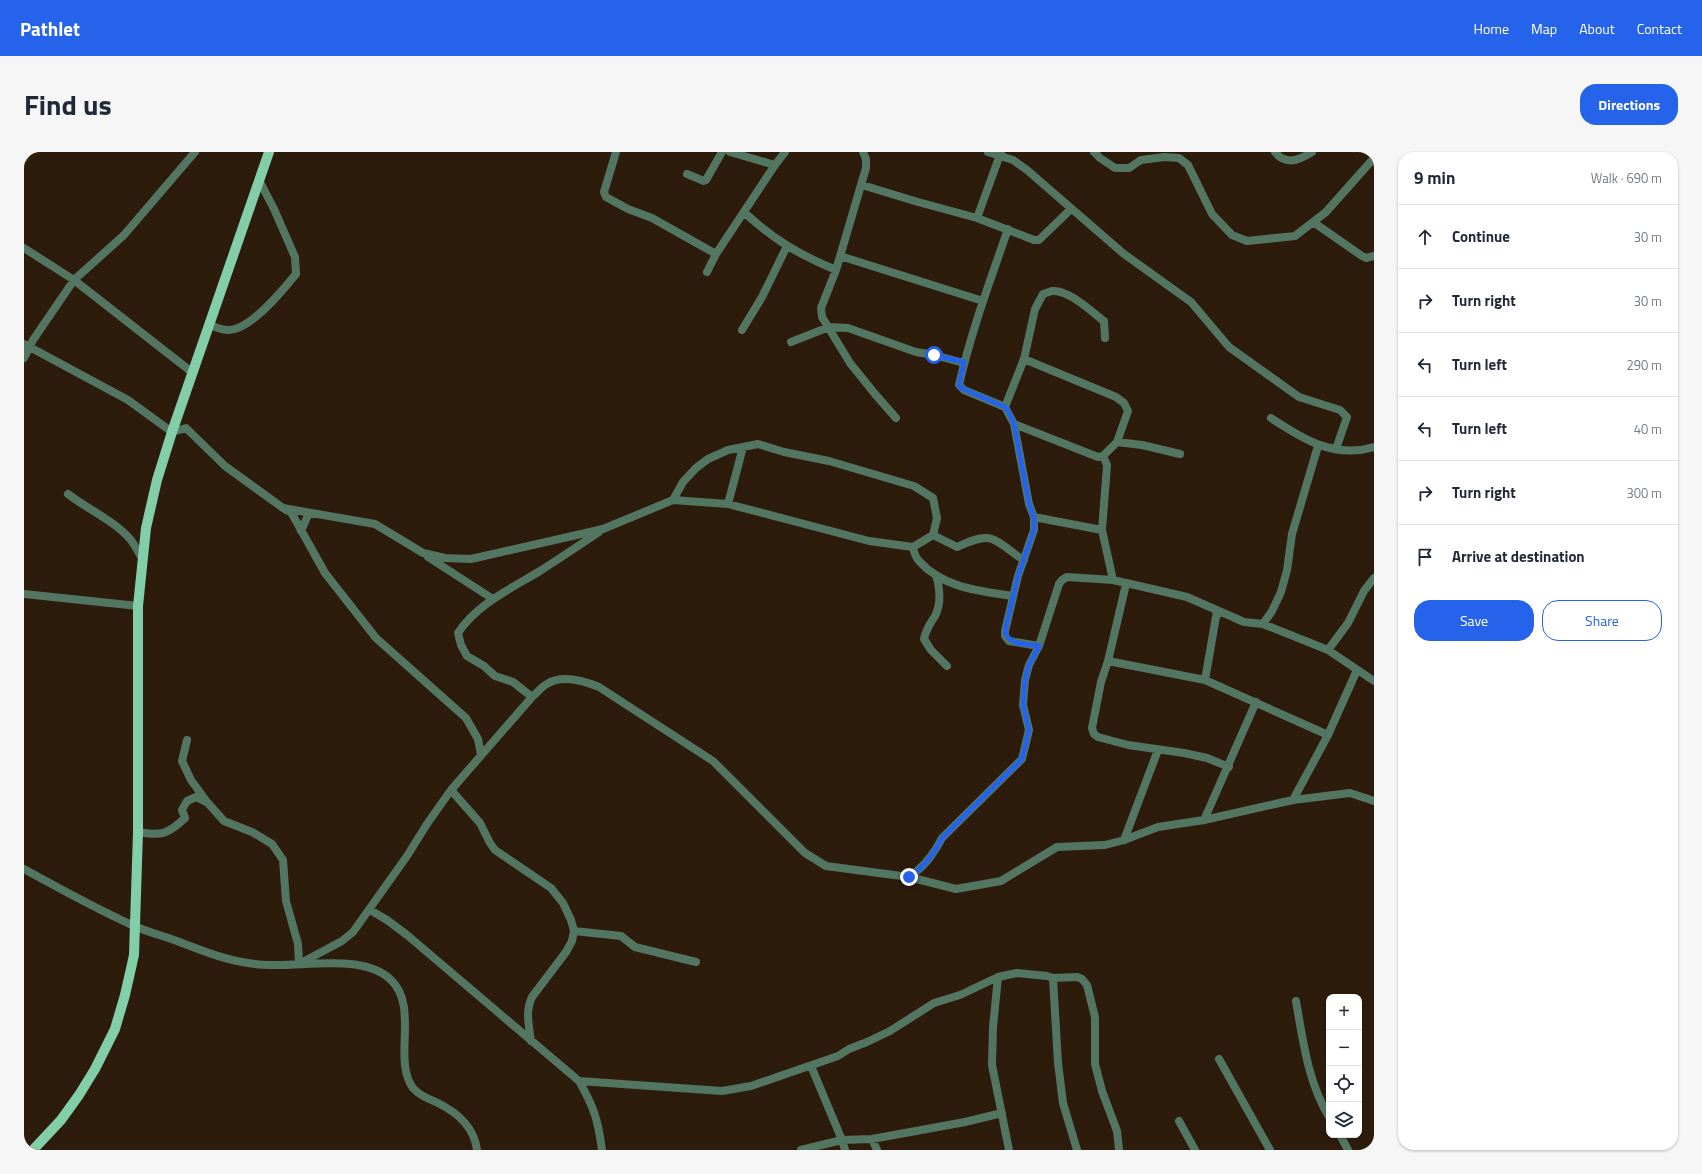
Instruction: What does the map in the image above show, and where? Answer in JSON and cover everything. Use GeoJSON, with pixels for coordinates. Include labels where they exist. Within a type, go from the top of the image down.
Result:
{"type":"FeatureCollection","features":[{"type":"Feature","properties":{"kind":"main road"},"geometry":{"type":"LineString","coordinates":[[33,1150],[61,1120],[79,1096],[106,1050],[115,1029],[125,995],[134,955],[138,832],[138,606],[146,528],[157,480],[172,432],[269,152]]}},
{"type":"Feature","properties":{"kind":"street"},"geometry":{"type":"LineString","coordinates":[[24,158],[28,152]]}},
{"type":"Feature","properties":{"kind":"street"},"geometry":{"type":"LineString","coordinates":[[24,358],[27,345],[74,280],[124,235],[195,152]]}},
{"type":"Feature","properties":{"kind":"street"},"geometry":{"type":"LineString","coordinates":[[616,152],[604,192],[606,197],[628,209],[652,218],[716,254]]}},
{"type":"Feature","properties":{"kind":"street"},"geometry":{"type":"LineString","coordinates":[[687,174],[704,181],[706,180],[722,152]]}},
{"type":"Feature","properties":{"kind":"street"},"geometry":{"type":"LineString","coordinates":[[730,152],[775,165]]}},
{"type":"Feature","properties":{"kind":"street"},"geometry":{"type":"LineString","coordinates":[[707,272],[716,254],[785,152]]}},
{"type":"Feature","properties":{"kind":"street"},"geometry":{"type":"LineString","coordinates":[[864,152],[866,168],[862,185],[836,270],[821,308],[822,317],[850,363],[896,418]]}},
{"type":"Feature","properties":{"kind":"street"},"geometry":{"type":"LineString","coordinates":[[988,152],[1001,153],[1027,170],[1124,254],[1192,302],[1229,348],[1300,397],[1344,412],[1347,417],[1336,449]]}},
{"type":"Feature","properties":{"kind":"street"},"geometry":{"type":"LineString","coordinates":[[1094,152],[1115,168],[1129,168],[1142,160],[1164,157],[1179,158],[1188,165],[1212,214],[1232,235],[1247,241],[1295,236],[1326,212],[1374,158]]}},
{"type":"Feature","properties":{"kind":"street"},"geometry":{"type":"LineString","coordinates":[[1275,152],[1284,160],[1290,161],[1306,156],[1312,152]]}},
{"type":"Feature","properties":{"kind":"street"},"geometry":{"type":"LineString","coordinates":[[977,218],[1001,153]]}},
{"type":"Feature","properties":{"kind":"street"},"geometry":{"type":"LineString","coordinates":[[209,325],[227,330],[238,329],[276,299],[296,274],[295,257],[274,209],[259,180]]}},
{"type":"Feature","properties":{"kind":"street"},"geometry":{"type":"LineString","coordinates":[[862,185],[977,218],[1034,240],[1039,240],[1071,209]]}},
{"type":"Feature","properties":{"kind":"street"},"geometry":{"type":"LineString","coordinates":[[744,212],[775,239],[804,257],[836,270]]}},
{"type":"Feature","properties":{"kind":"street"},"geometry":{"type":"LineString","coordinates":[[1313,222],[1362,256],[1366,258],[1374,256]]}},
{"type":"Feature","properties":{"kind":"street"},"geometry":{"type":"LineString","coordinates":[[1008,229],[983,300],[964,362],[959,385],[961,388],[1005,407],[1014,424],[1029,504],[1034,518],[1034,530],[1013,596],[1005,631],[1009,641],[1039,646]]}},
{"type":"Feature","properties":{"kind":"street"},"geometry":{"type":"LineString","coordinates":[[742,330],[762,297],[787,246]]}},
{"type":"Feature","properties":{"kind":"street"},"geometry":{"type":"LineString","coordinates":[[24,248],[74,280],[193,373]]}},
{"type":"Feature","properties":{"kind":"street"},"geometry":{"type":"LineString","coordinates":[[840,256],[983,300]]}},
{"type":"Feature","properties":{"kind":"street"},"geometry":{"type":"LineString","coordinates":[[1005,407],[1024,359],[1036,310],[1043,294],[1053,291],[1067,294],[1104,321],[1105,338]]}},
{"type":"Feature","properties":{"kind":"street"},"geometry":{"type":"LineString","coordinates":[[791,342],[829,327],[848,328],[916,352],[964,362]]}},
{"type":"Feature","properties":{"kind":"street"},"geometry":{"type":"LineString","coordinates":[[27,345],[128,400],[172,432],[186,428],[225,466],[283,508],[291,512],[300,531],[325,573],[376,638],[466,718],[478,739],[482,755]]}},
{"type":"Feature","properties":{"kind":"street"},"geometry":{"type":"LineString","coordinates":[[1014,424],[1098,457],[1103,456],[1117,442],[1128,411],[1124,403],[1116,397],[1024,359]]}},
{"type":"Feature","properties":{"kind":"street"},"geometry":{"type":"LineString","coordinates":[[1271,418],[1301,438],[1318,446],[1356,450],[1374,447]]}},
{"type":"Feature","properties":{"kind":"street"},"geometry":{"type":"LineString","coordinates":[[1117,442],[1142,445],[1180,454]]}},
{"type":"Feature","properties":{"kind":"street"},"geometry":{"type":"LineString","coordinates":[[423,554],[445,558],[471,559],[603,529],[673,500],[728,504],[869,541],[913,547],[933,535],[937,518],[933,498],[914,486],[829,461],[784,452],[758,444],[728,450],[696,468],[683,482],[673,500]]}},
{"type":"Feature","properties":{"kind":"street"},"geometry":{"type":"LineString","coordinates":[[1264,624],[1281,592],[1287,570],[1292,534],[1318,446]]}},
{"type":"Feature","properties":{"kind":"street"},"geometry":{"type":"LineString","coordinates":[[728,504],[743,447]]}},
{"type":"Feature","properties":{"kind":"street"},"geometry":{"type":"LineString","coordinates":[[1103,456],[1107,465],[1102,530],[1113,580]]}},
{"type":"Feature","properties":{"kind":"street"},"geometry":{"type":"LineString","coordinates":[[68,494],[84,506],[115,525],[130,539],[142,558]]}},
{"type":"Feature","properties":{"kind":"street"},"geometry":{"type":"LineString","coordinates":[[283,508],[375,524],[493,599]]}},
{"type":"Feature","properties":{"kind":"street"},"geometry":{"type":"LineString","coordinates":[[300,531],[309,513]]}},
{"type":"Feature","properties":{"kind":"street"},"geometry":{"type":"LineString","coordinates":[[1034,518],[1102,530]]}},
{"type":"Feature","properties":{"kind":"street"},"geometry":{"type":"LineString","coordinates":[[532,697],[513,682],[495,676],[484,666],[467,656],[461,645],[458,633],[464,625],[493,599],[603,529]]}},
{"type":"Feature","properties":{"kind":"street"},"geometry":{"type":"LineString","coordinates":[[933,535],[957,547],[978,539],[988,538],[1024,560]]}},
{"type":"Feature","properties":{"kind":"street"},"geometry":{"type":"LineString","coordinates":[[913,547],[918,561],[936,575],[966,588],[1013,596]]}},
{"type":"Feature","properties":{"kind":"street"},"geometry":{"type":"LineString","coordinates":[[936,575],[940,597],[936,614],[926,628],[924,639],[931,650],[947,666]]}},
{"type":"Feature","properties":{"kind":"street"},"geometry":{"type":"LineString","coordinates":[[909,877],[921,868],[933,855],[942,838],[1022,759],[1029,730],[1023,705],[1025,680],[1029,665],[1039,646],[1059,584],[1067,577],[1113,580],[1187,598],[1244,622],[1264,624],[1328,650],[1374,681]]}},
{"type":"Feature","properties":{"kind":"street"},"geometry":{"type":"LineString","coordinates":[[1328,650],[1348,623],[1364,591],[1374,578]]}},
{"type":"Feature","properties":{"kind":"street"},"geometry":{"type":"LineString","coordinates":[[1126,584],[1108,661],[1100,682],[1092,728],[1094,734],[1098,738],[1128,745],[1207,758],[1229,767]]}},
{"type":"Feature","properties":{"kind":"street"},"geometry":{"type":"LineString","coordinates":[[24,594],[138,606]]}},
{"type":"Feature","properties":{"kind":"street"},"geometry":{"type":"LineString","coordinates":[[1205,680],[1217,611]]}},
{"type":"Feature","properties":{"kind":"street"},"geometry":{"type":"LineString","coordinates":[[1108,661],[1205,680],[1328,735]]}},
{"type":"Feature","properties":{"kind":"street"},"geometry":{"type":"LineString","coordinates":[[1293,800],[1328,735],[1357,670]]}},
{"type":"Feature","properties":{"kind":"street"},"geometry":{"type":"LineString","coordinates":[[299,964],[342,941],[353,932],[370,910],[451,790],[532,697],[547,683],[567,679],[585,681],[600,687],[714,761],[805,853],[814,860],[826,866],[909,877],[956,889],[1000,881],[1057,847],[1105,845],[1124,840],[1158,827],[1204,820],[1293,800],[1350,793],[1374,801]]}},
{"type":"Feature","properties":{"kind":"street"},"geometry":{"type":"LineString","coordinates":[[1204,820],[1229,767],[1256,702]]}},
{"type":"Feature","properties":{"kind":"street"},"geometry":{"type":"LineString","coordinates":[[187,740],[182,761],[191,780],[207,802],[224,821],[252,832],[272,844],[283,860],[286,901],[298,944],[299,964]]}},
{"type":"Feature","properties":{"kind":"street"},"geometry":{"type":"LineString","coordinates":[[1124,840],[1158,750]]}},
{"type":"Feature","properties":{"kind":"street"},"geometry":{"type":"LineString","coordinates":[[451,790],[480,823],[490,844],[495,850],[551,888],[563,903],[571,920],[574,931],[572,941],[566,952],[528,1004],[527,1012],[531,1041]]}},
{"type":"Feature","properties":{"kind":"street"},"geometry":{"type":"LineString","coordinates":[[138,832],[164,834],[185,818],[182,810],[187,800],[196,797],[207,802]]}},
{"type":"Feature","properties":{"kind":"street"},"geometry":{"type":"LineString","coordinates":[[24,869],[135,926],[222,958],[256,965],[361,964],[376,969],[391,980],[399,990],[404,1003],[405,1059],[408,1078],[413,1088],[421,1096],[448,1108],[468,1125],[473,1132],[477,1150]]}},
{"type":"Feature","properties":{"kind":"street"},"geometry":{"type":"LineString","coordinates":[[370,910],[407,935],[579,1081],[590,1100],[598,1121],[602,1150]]}},
{"type":"Feature","properties":{"kind":"street"},"geometry":{"type":"LineString","coordinates":[[574,931],[621,936],[635,947],[696,962]]}},
{"type":"Feature","properties":{"kind":"street"},"geometry":{"type":"LineString","coordinates":[[579,1081],[722,1091],[751,1086],[838,1056],[849,1049],[890,1031],[934,1003],[960,995],[998,977],[1017,973],[1053,978],[1077,977],[1082,979],[1087,985],[1095,1017],[1095,1064],[1102,1091],[1117,1131],[1119,1150]]}},
{"type":"Feature","properties":{"kind":"street"},"geometry":{"type":"LineString","coordinates":[[998,977],[993,1027],[992,1065],[1009,1150]]}},
{"type":"Feature","properties":{"kind":"street"},"geometry":{"type":"LineString","coordinates":[[1053,978],[1058,1063],[1063,1104],[1077,1150]]}},
{"type":"Feature","properties":{"kind":"street"},"geometry":{"type":"LineString","coordinates":[[1296,1001],[1311,1076],[1326,1110]]}},
{"type":"Feature","properties":{"kind":"street"},"geometry":{"type":"LineString","coordinates":[[1219,1059],[1270,1150]]}},
{"type":"Feature","properties":{"kind":"street"},"geometry":{"type":"LineString","coordinates":[[811,1066],[845,1150]]}},
{"type":"Feature","properties":{"kind":"street"},"geometry":{"type":"LineString","coordinates":[[801,1150],[842,1140],[872,1139],[965,1122],[1002,1113]]}},
{"type":"Feature","properties":{"kind":"street"},"geometry":{"type":"LineString","coordinates":[[1179,1121],[1195,1150]]}},
{"type":"Feature","properties":{"kind":"street"},"geometry":{"type":"LineString","coordinates":[[1342,1138],[1348,1150]]}},
{"type":"Feature","properties":{"kind":"street"},"geometry":{"type":"LineString","coordinates":[[872,1139],[877,1150]]}},
{"type":"Feature","properties":{"kind":"route"},"geometry":{"type":"LineString","coordinates":[[909,877],[921,868],[933,855],[942,838],[1022,759],[1029,730],[1023,705],[1025,680],[1029,665],[1039,646],[1009,641],[1005,631],[1018,576],[1034,530],[1034,518],[1029,504],[1014,424],[1005,407],[961,388],[959,385],[964,362],[934,355]]}}]}
